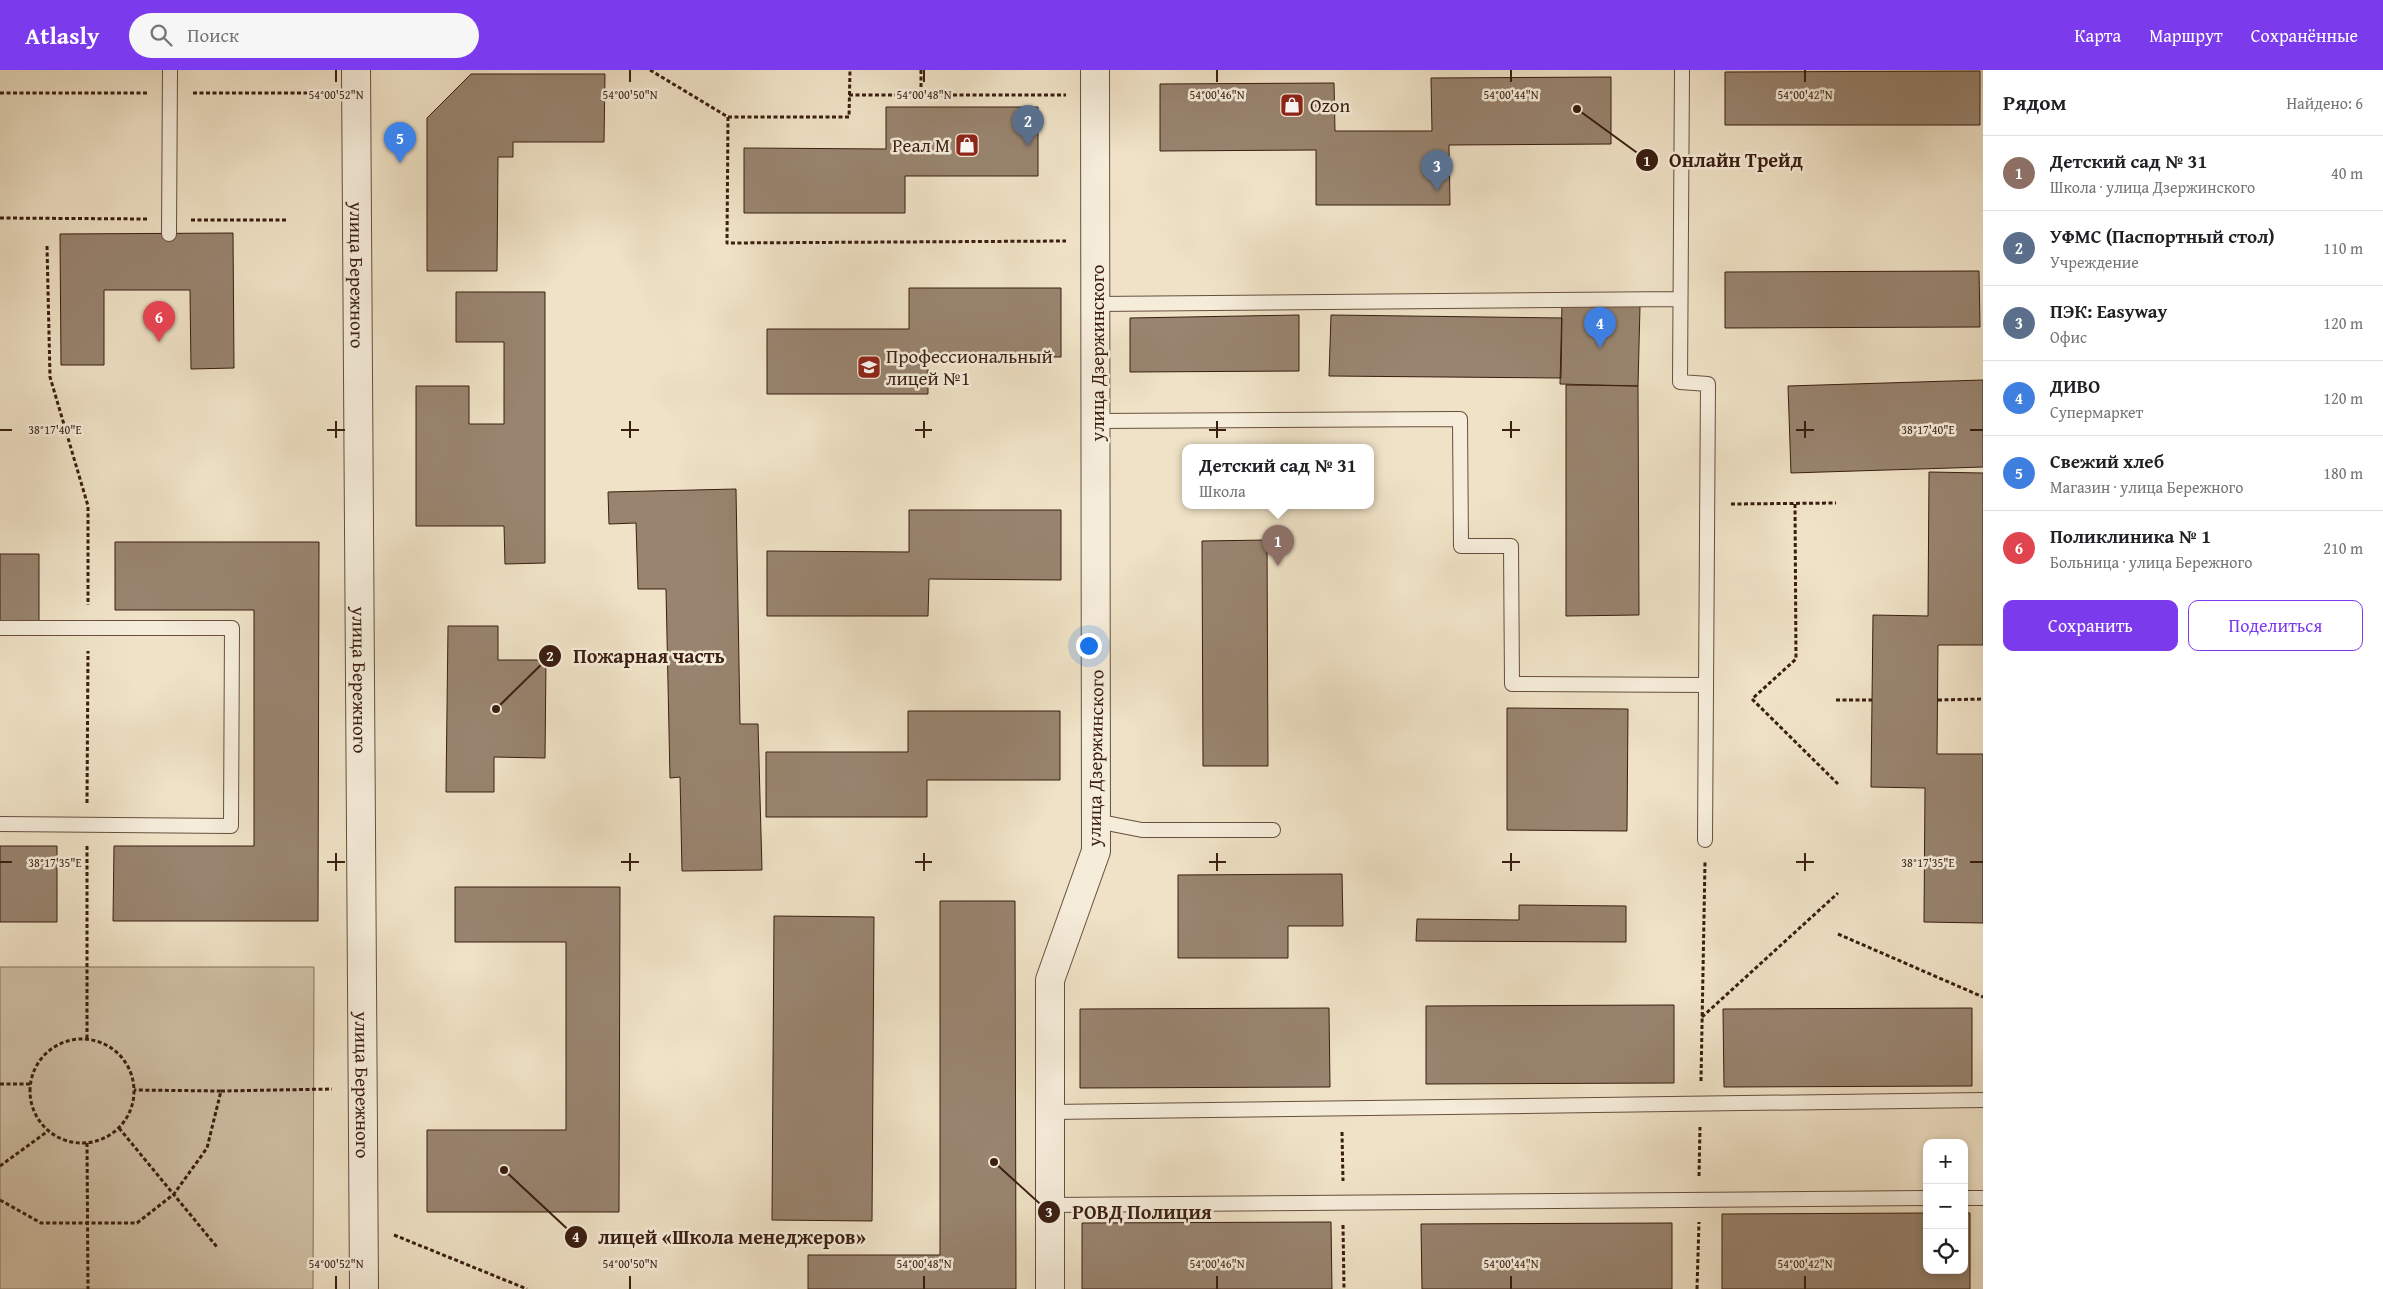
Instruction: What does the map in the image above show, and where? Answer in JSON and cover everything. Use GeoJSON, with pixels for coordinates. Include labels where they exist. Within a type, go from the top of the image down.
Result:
{"type":"FeatureCollection","features":[{"type":"Feature","properties":{"kind":"street","name":"улица Бережного"},"geometry":{"type":"LineString","coordinates":[[356,70],[364,1289]]}},
{"type":"Feature","properties":{"kind":"street","name":"улица Дзержинского"},"geometry":{"type":"LineString","coordinates":[[1050,1289],[1050,980],[1096,851],[1097,421],[1095,83]]}},
{"type":"Feature","properties":{"kind":"lane"},"geometry":{"type":"LineString","coordinates":[[169,234],[170,70]]}},
{"type":"Feature","properties":{"kind":"lane"},"geometry":{"type":"LineString","coordinates":[[1682,70],[1680,382],[1708,384],[1705,840]]}},
{"type":"Feature","properties":{"kind":"lane"},"geometry":{"type":"LineString","coordinates":[[1096,304],[1680,299]]}},
{"type":"Feature","properties":{"kind":"lane"},"geometry":{"type":"LineString","coordinates":[[1097,421],[1460,419],[1461,546],[1511,546],[1512,684],[1706,685]]}},
{"type":"Feature","properties":{"kind":"lane"},"geometry":{"type":"LineString","coordinates":[[0,628],[232,628],[231,826],[0,824]]}},
{"type":"Feature","properties":{"kind":"lane"},"geometry":{"type":"LineString","coordinates":[[1096,821],[1142,830],[1273,830]]}},
{"type":"Feature","properties":{"kind":"lane"},"geometry":{"type":"LineString","coordinates":[[1050,1112],[1983,1100]]}},
{"type":"Feature","properties":{"kind":"lane"},"geometry":{"type":"LineString","coordinates":[[1050,1206],[1923,1198]]}},
{"type":"Feature","properties":{"kind":"lane"},"geometry":{"type":"LineString","coordinates":[[1968,1198],[1983,1198]]}},
{"type":"Feature","properties":{"kind":"path"},"geometry":{"type":"LineString","coordinates":[[650,70],[728,117],[849,117],[850,70]]}},
{"type":"Feature","properties":{"kind":"path"},"geometry":{"type":"LineString","coordinates":[[921,70],[921,95]]}},
{"type":"Feature","properties":{"kind":"path"},"geometry":{"type":"LineString","coordinates":[[849,95],[921,95],[1095,83]]}},
{"type":"Feature","properties":{"kind":"path"},"geometry":{"type":"LineString","coordinates":[[728,117],[727,243],[1096,241]]}},
{"type":"Feature","properties":{"kind":"path"},"geometry":{"type":"LineString","coordinates":[[47,246],[50,378],[88,506],[87,1038]]}},
{"type":"Feature","properties":{"kind":"path"},"geometry":{"type":"LineString","coordinates":[[1708,505],[1836,503]]}},
{"type":"Feature","properties":{"kind":"path"},"geometry":{"type":"LineString","coordinates":[[1795,504],[1796,659],[1752,700],[1838,784]]}},
{"type":"Feature","properties":{"kind":"path"},"geometry":{"type":"LineString","coordinates":[[1938,700],[1983,699]]}},
{"type":"Feature","properties":{"kind":"path"},"geometry":{"type":"LineString","coordinates":[[1836,700],[1872,700]]}},
{"type":"Feature","properties":{"kind":"path"},"geometry":{"type":"LineString","coordinates":[[1697,1289],[1705,840]]}},
{"type":"Feature","properties":{"kind":"path"},"geometry":{"type":"LineString","coordinates":[[1702,1017],[1838,894]]}},
{"type":"Feature","properties":{"kind":"path"},"geometry":{"type":"LineString","coordinates":[[1838,934],[1983,997]]}},
{"type":"Feature","properties":{"kind":"path"},"geometry":{"type":"LineString","coordinates":[[76,1038],[87,1038],[110,1046],[123,1058],[131,1073],[134,1090],[132,1107],[119,1128],[96,1142],[80,1144],[63,1140],[48,1131],[37,1118],[30,1102],[30,1084],[35,1067],[45,1053],[59,1043],[76,1038]]}},
{"type":"Feature","properties":{"kind":"path"},"geometry":{"type":"LineString","coordinates":[[0,1084],[30,1084]]}},
{"type":"Feature","properties":{"kind":"path"},"geometry":{"type":"LineString","coordinates":[[134,1090],[335,1089]]}},
{"type":"Feature","properties":{"kind":"path"},"geometry":{"type":"LineString","coordinates":[[0,1200],[41,1223],[137,1223],[174,1194],[208,1148],[221,1091]]}},
{"type":"Feature","properties":{"kind":"path"},"geometry":{"type":"LineString","coordinates":[[119,1128],[217,1247]]}},
{"type":"Feature","properties":{"kind":"path"},"geometry":{"type":"LineString","coordinates":[[0,1166],[48,1131]]}},
{"type":"Feature","properties":{"kind":"path"},"geometry":{"type":"LineString","coordinates":[[87,1143],[88,1289]]}},
{"type":"Feature","properties":{"kind":"path"},"geometry":{"type":"LineString","coordinates":[[364,1222],[526,1289]]}},
{"type":"Feature","properties":{"kind":"shaded area"},"geometry":{"type":"Polygon","coordinates":[[[0,967],[314,967],[313,1289],[0,1289],[0,967]]]}},
{"type":"Feature","properties":{"kind":"building"},"geometry":{"type":"Polygon","coordinates":[[[1980,71],[1980,125],[1725,125],[1725,72],[1980,71]]]}},
{"type":"Feature","properties":{"kind":"building"},"geometry":{"type":"Polygon","coordinates":[[[471,74],[605,74],[604,142],[513,142],[513,157],[498,157],[497,271],[427,271],[427,118],[471,74]]]}},
{"type":"Feature","properties":{"kind":"building"},"geometry":{"type":"Polygon","coordinates":[[[1611,77],[1611,144],[1449,145],[1450,205],[1316,205],[1316,150],[1160,151],[1160,84],[1334,83],[1335,131],[1432,131],[1431,78],[1611,77]]]}},
{"type":"Feature","properties":{"kind":"building"},"geometry":{"type":"Polygon","coordinates":[[[886,107],[1038,107],[1038,176],[905,176],[905,213],[744,213],[744,148],[886,149],[886,107]]]}},
{"type":"Feature","properties":{"kind":"building"},"geometry":{"type":"Polygon","coordinates":[[[233,233],[234,368],[191,369],[190,290],[104,290],[104,365],[61,365],[60,234],[233,233]]]}},
{"type":"Feature","properties":{"kind":"building"},"geometry":{"type":"Polygon","coordinates":[[[1979,271],[1980,327],[1725,328],[1725,272],[1979,271]]]}},
{"type":"Feature","properties":{"kind":"building"},"geometry":{"type":"Polygon","coordinates":[[[909,288],[1061,288],[1061,357],[928,357],[928,394],[767,394],[767,329],[909,329],[909,288]]]}},
{"type":"Feature","properties":{"kind":"building"},"geometry":{"type":"Polygon","coordinates":[[[456,292],[545,292],[545,563],[505,564],[504,526],[416,526],[416,386],[469,386],[469,424],[504,424],[504,342],[456,342],[456,292]]]}},
{"type":"Feature","properties":{"kind":"building"},"geometry":{"type":"Polygon","coordinates":[[[1562,304],[1640,306],[1638,386],[1560,384],[1562,304]]]}},
{"type":"Feature","properties":{"kind":"building"},"geometry":{"type":"Polygon","coordinates":[[[1299,315],[1299,371],[1130,372],[1130,318],[1299,315]]]}},
{"type":"Feature","properties":{"kind":"building"},"geometry":{"type":"Polygon","coordinates":[[[1331,315],[1562,318],[1561,378],[1329,376],[1331,315]]]}},
{"type":"Feature","properties":{"kind":"building"},"geometry":{"type":"Polygon","coordinates":[[[1983,380],[1983,467],[1791,473],[1788,386],[1983,380]]]}},
{"type":"Feature","properties":{"kind":"building"},"geometry":{"type":"Polygon","coordinates":[[[1566,385],[1638,386],[1639,615],[1566,616],[1566,385]]]}},
{"type":"Feature","properties":{"kind":"building"},"geometry":{"type":"Polygon","coordinates":[[[1929,472],[1983,473],[1983,645],[1938,645],[1937,754],[1983,754],[1983,923],[1924,922],[1925,788],[1871,787],[1873,615],[1928,616],[1929,472]]]}},
{"type":"Feature","properties":{"kind":"building"},"geometry":{"type":"Polygon","coordinates":[[[736,489],[740,724],[758,724],[762,870],[682,871],[680,777],[670,778],[666,589],[638,589],[636,523],[609,524],[608,492],[736,489]]]}},
{"type":"Feature","properties":{"kind":"building"},"geometry":{"type":"Polygon","coordinates":[[[909,510],[1061,510],[1061,580],[929,579],[928,616],[767,616],[767,551],[909,552],[909,510]]]}},
{"type":"Feature","properties":{"kind":"building"},"geometry":{"type":"Polygon","coordinates":[[[1267,540],[1268,766],[1203,766],[1202,541],[1267,540]]]}},
{"type":"Feature","properties":{"kind":"building"},"geometry":{"type":"Polygon","coordinates":[[[115,542],[319,542],[318,921],[113,921],[114,846],[254,846],[254,610],[115,610],[115,542]]]}},
{"type":"Feature","properties":{"kind":"building"},"geometry":{"type":"Polygon","coordinates":[[[0,554],[39,554],[39,624],[0,624],[0,554]]]}},
{"type":"Feature","properties":{"kind":"building"},"geometry":{"type":"Polygon","coordinates":[[[448,626],[498,626],[498,660],[546,660],[545,758],[494,757],[494,792],[446,792],[448,626]]]}},
{"type":"Feature","properties":{"kind":"building"},"geometry":{"type":"Polygon","coordinates":[[[1507,708],[1628,709],[1627,831],[1507,830],[1507,708]]]}},
{"type":"Feature","properties":{"kind":"building"},"geometry":{"type":"Polygon","coordinates":[[[908,711],[1060,711],[1060,780],[927,780],[927,817],[766,817],[766,752],[908,752],[908,711]]]}},
{"type":"Feature","properties":{"kind":"building"},"geometry":{"type":"Polygon","coordinates":[[[0,846],[57,846],[57,922],[0,922],[0,846]]]}},
{"type":"Feature","properties":{"kind":"building"},"geometry":{"type":"Polygon","coordinates":[[[1342,874],[1343,926],[1288,926],[1288,958],[1178,958],[1178,875],[1342,874]]]}},
{"type":"Feature","properties":{"kind":"building"},"geometry":{"type":"Polygon","coordinates":[[[455,887],[620,887],[619,1212],[427,1212],[427,1130],[566,1130],[566,942],[455,942],[455,887]]]}},
{"type":"Feature","properties":{"kind":"building"},"geometry":{"type":"Polygon","coordinates":[[[940,901],[1015,901],[1016,1289],[808,1289],[808,1255],[940,1255],[940,901]]]}},
{"type":"Feature","properties":{"kind":"building"},"geometry":{"type":"Polygon","coordinates":[[[1519,905],[1626,906],[1626,942],[1416,941],[1417,919],[1519,920],[1519,905]]]}},
{"type":"Feature","properties":{"kind":"building"},"geometry":{"type":"Polygon","coordinates":[[[774,916],[874,917],[872,1221],[772,1220],[774,916]]]}},
{"type":"Feature","properties":{"kind":"building"},"geometry":{"type":"Polygon","coordinates":[[[1674,1005],[1674,1083],[1426,1084],[1426,1006],[1674,1005]]]}},
{"type":"Feature","properties":{"kind":"building"},"geometry":{"type":"Polygon","coordinates":[[[1329,1008],[1330,1087],[1080,1088],[1080,1009],[1329,1008]]]}},
{"type":"Feature","properties":{"kind":"building"},"geometry":{"type":"Polygon","coordinates":[[[1972,1008],[1972,1086],[1724,1087],[1723,1009],[1972,1008]]]}},
{"type":"Feature","properties":{"kind":"building"},"geometry":{"type":"Polygon","coordinates":[[[1923,1213],[1923,1274],[1968,1274],[1968,1213],[1970,1213],[1970,1289],[1722,1289],[1722,1214],[1923,1213]]]}},
{"type":"Feature","properties":{"kind":"building"},"geometry":{"type":"Polygon","coordinates":[[[1331,1222],[1332,1289],[1082,1289],[1082,1223],[1331,1222]]]}},
{"type":"Feature","properties":{"kind":"building"},"geometry":{"type":"Polygon","coordinates":[[[1672,1223],[1672,1289],[1422,1289],[1421,1224],[1672,1223]]]}},
{"type":"Feature","properties":{"kind":"place","name":"Ozon"},"geometry":{"type":"Point","coordinates":[1292,105]}},
{"type":"Feature","properties":{"kind":"place","name":"Онлайн Трейд"},"geometry":{"type":"Point","coordinates":[1577,109]}},
{"type":"Feature","properties":{"kind":"place","name":"Реал М"},"geometry":{"type":"Point","coordinates":[967,145]}},
{"type":"Feature","properties":{"kind":"place","name":"УФМС (Паспортный стол)"},"geometry":{"type":"Point","coordinates":[1028,146]}},
{"type":"Feature","properties":{"kind":"place","name":"Свежий хлеб"},"geometry":{"type":"Point","coordinates":[400,163]}},
{"type":"Feature","properties":{"kind":"place","name":"ПЭК: Easyway"},"geometry":{"type":"Point","coordinates":[1437,191]}},
{"type":"Feature","properties":{"kind":"place","name":"Поликлиника № 1"},"geometry":{"type":"Point","coordinates":[159,342]}},
{"type":"Feature","properties":{"kind":"place","name":"ДИВО"},"geometry":{"type":"Point","coordinates":[1600,348]}},
{"type":"Feature","properties":{"kind":"place","name":"Профессиональный лицей №1"},"geometry":{"type":"Point","coordinates":[869,367]}},
{"type":"Feature","properties":{"kind":"place","name":"Детский сад № 31"},"geometry":{"type":"Point","coordinates":[1278,566]}},
{"type":"Feature","properties":{"kind":"place","name":"Пожарная часть"},"geometry":{"type":"Point","coordinates":[496,709]}},
{"type":"Feature","properties":{"kind":"place","name":"РОВД Полиция"},"geometry":{"type":"Point","coordinates":[994,1162]}},
{"type":"Feature","properties":{"kind":"place","name":"лицей «Школа менеджеров»"},"geometry":{"type":"Point","coordinates":[504,1170]}}]}
